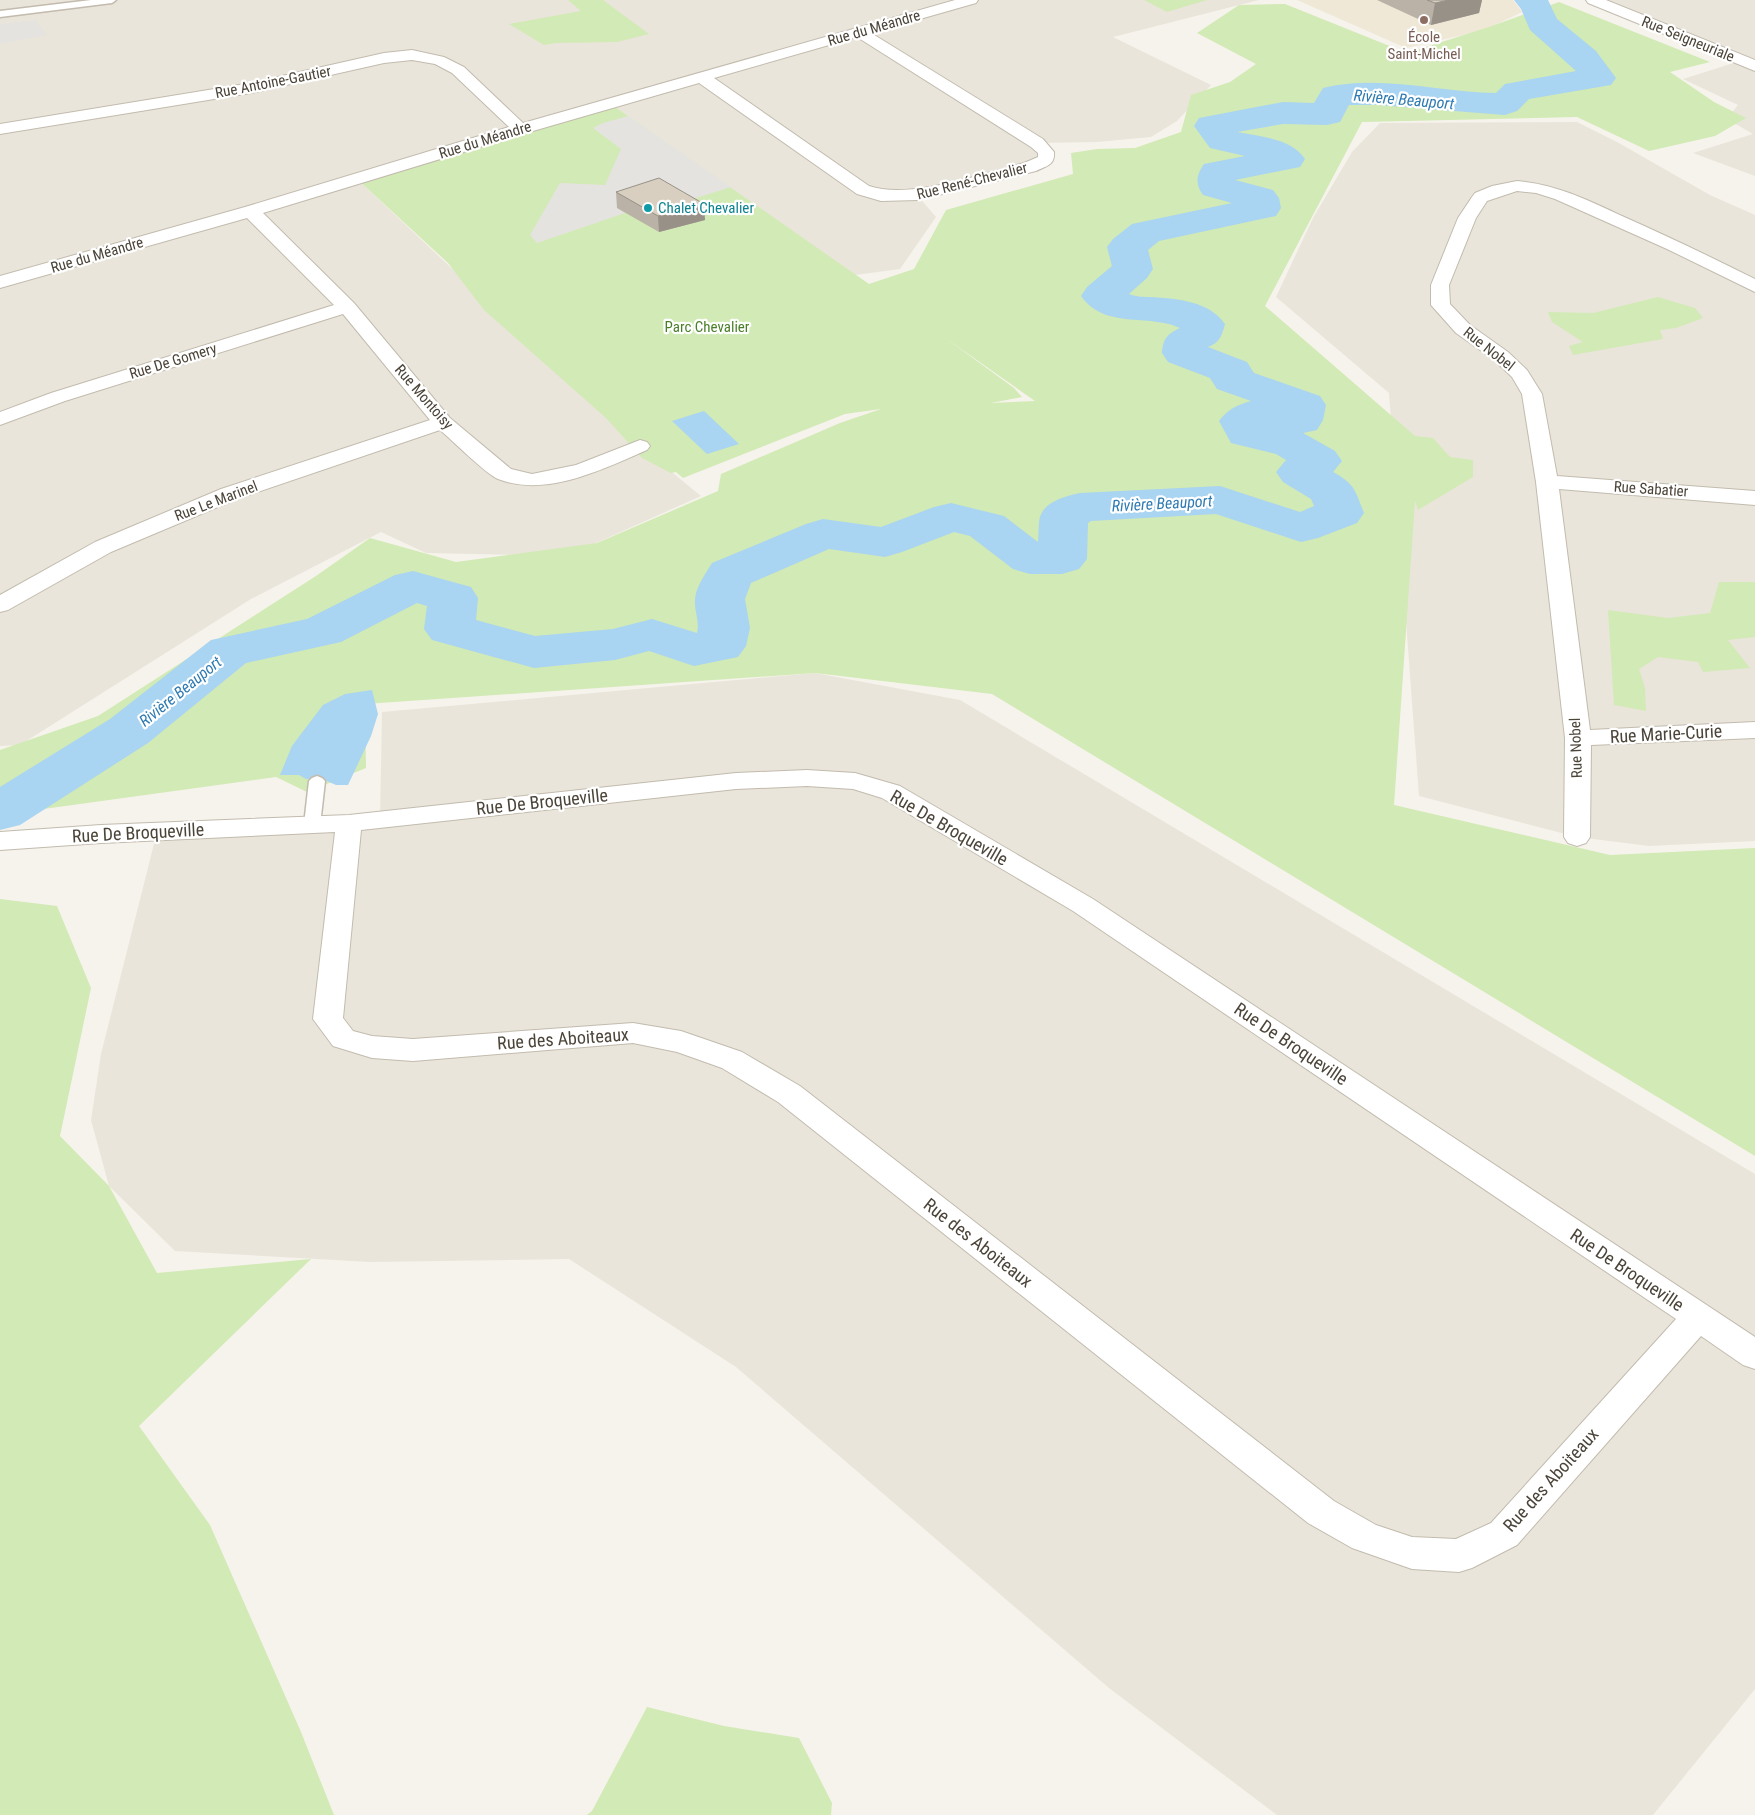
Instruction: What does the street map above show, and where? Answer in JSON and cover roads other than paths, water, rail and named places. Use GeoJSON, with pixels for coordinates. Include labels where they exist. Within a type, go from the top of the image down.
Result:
{"type":"FeatureCollection","features":[{"type":"Feature","properties":{"kind":"street","name":"Rue du Méandre"},"geometry":{"type":"LineString","coordinates":[[0,282],[251,211],[520,129],[971,0]]}},
{"type":"Feature","properties":{"kind":"street","name":"Rue Seigneuriale"},"geometry":{"type":"LineString","coordinates":[[1594,0],[1755,66]]}},
{"type":"Feature","properties":{"kind":"street","name":"Rue René-Chevalier"},"geometry":{"type":"LineString","coordinates":[[702,78],[863,190],[880,196],[918,195],[940,191],[1030,167],[1046,160],[1046,152],[1037,143],[860,33]]}},
{"type":"Feature","properties":{"kind":"street","name":"Rue Antoine-Gautier"},"geometry":{"type":"LineString","coordinates":[[0,129],[251,88],[384,58],[412,55],[439,60],[458,70],[520,129]]}},
{"type":"Feature","properties":{"kind":"street","name":"Rue Nobel"},"geometry":{"type":"LineString","coordinates":[[1578,837],[1578,738],[1547,482],[1532,394],[1520,374],[1501,356],[1463,329],[1441,305],[1440,285],[1467,218],[1481,197],[1498,190],[1517,186],[1538,188],[1561,195],[1673,245],[1755,286]]}},
{"type":"Feature","properties":{"kind":"street","name":"Rue Montoisy"},"geometry":{"type":"LineString","coordinates":[[251,211],[347,308],[443,422],[504,474],[532,480],[582,470],[640,446]]}},
{"type":"Feature","properties":{"kind":"street","name":"Rue De Gomery"},"geometry":{"type":"LineString","coordinates":[[0,419],[58,397],[347,308]]}},
{"type":"Feature","properties":{"kind":"street","name":"Rue Le Marinel"},"geometry":{"type":"LineString","coordinates":[[0,605],[102,547],[220,498],[443,422]]}},
{"type":"Feature","properties":{"kind":"street","name":"Rue Sabatier"},"geometry":{"type":"LineString","coordinates":[[1547,482],[1755,498]]}},
{"type":"Feature","properties":{"kind":"street","name":"Rue Marie-Curie"},"geometry":{"type":"LineString","coordinates":[[1578,738],[1755,730]]}},
{"type":"Feature","properties":{"kind":"street","name":"Rue De Broqueville"},"geometry":{"type":"LineString","coordinates":[[0,841],[101,834],[349,823],[736,781],[807,778],[855,781],[891,792],[1083,905],[1755,1355]]}},
{"type":"Feature","properties":{"kind":"street","name":"Rue des Aboiteaux"},"geometry":{"type":"LineString","coordinates":[[349,823],[328,1019],[342,1039],[372,1048],[413,1050],[633,1033],[681,1042],[732,1060],[789,1094],[1321,1512],[1365,1537],[1412,1553],[1459,1556],[1504,1534],[1698,1317]]}},
{"type":"Feature","properties":{"kind":"lane"},"geometry":{"type":"LineString","coordinates":[[0,14],[112,0]]}},
{"type":"Feature","properties":{"kind":"lane"},"geometry":{"type":"LineString","coordinates":[[312,825],[317,781]]}},
{"type":"Feature","properties":{"kind":"water"},"geometry":{"type":"Polygon","coordinates":[[[704,411],[739,444],[707,454],[672,421],[704,411]]]}},
{"type":"Feature","properties":{"kind":"water"},"geometry":{"type":"Polygon","coordinates":[[[372,690],[378,714],[371,736],[348,785],[336,785],[322,779],[306,779],[299,775],[280,775],[292,746],[323,705],[345,694],[372,690]]]}},
{"type":"Feature","properties":{"kind":"waterway","name":"Rivière Beauport"},"geometry":{"type":"LineString","coordinates":[[0,812],[129,731],[229,651],[323,631],[413,586],[453,598],[450,629],[534,652],[615,644],[652,634],[694,650],[720,646],[724,628],[720,599],[730,574],[823,534],[885,542],[951,517],[987,526],[1030,559],[1062,559],[1064,517],[1080,507],[1220,500],[1301,528],[1340,513],[1332,491],[1299,472],[1319,461],[1292,444],[1247,433],[1242,421],[1255,414],[1289,422],[1301,420],[1304,405],[1232,380],[1232,371],[1183,353],[1184,342],[1201,335],[1204,324],[1179,312],[1121,307],[1102,296],[1133,269],[1127,247],[1146,232],[1262,208],[1260,198],[1216,187],[1217,172],[1287,159],[1275,151],[1223,140],[1212,126],[1283,113],[1327,114],[1335,95],[1399,95],[1484,104],[1505,104],[1517,91],[1599,78],[1584,58],[1542,23],[1536,6],[1530,0]]}},
{"type":"Feature","properties":{"kind":"place","name":"École Saint-Michel"},"geometry":{"type":"Point","coordinates":[1424,20]}},
{"type":"Feature","properties":{"kind":"place","name":"Chalet Chevalier"},"geometry":{"type":"Point","coordinates":[648,208]}},
{"type":"Feature","properties":{"kind":"park label","name":"Parc Chevalier"},"geometry":{"type":"Point","coordinates":[707,327]}}]}
